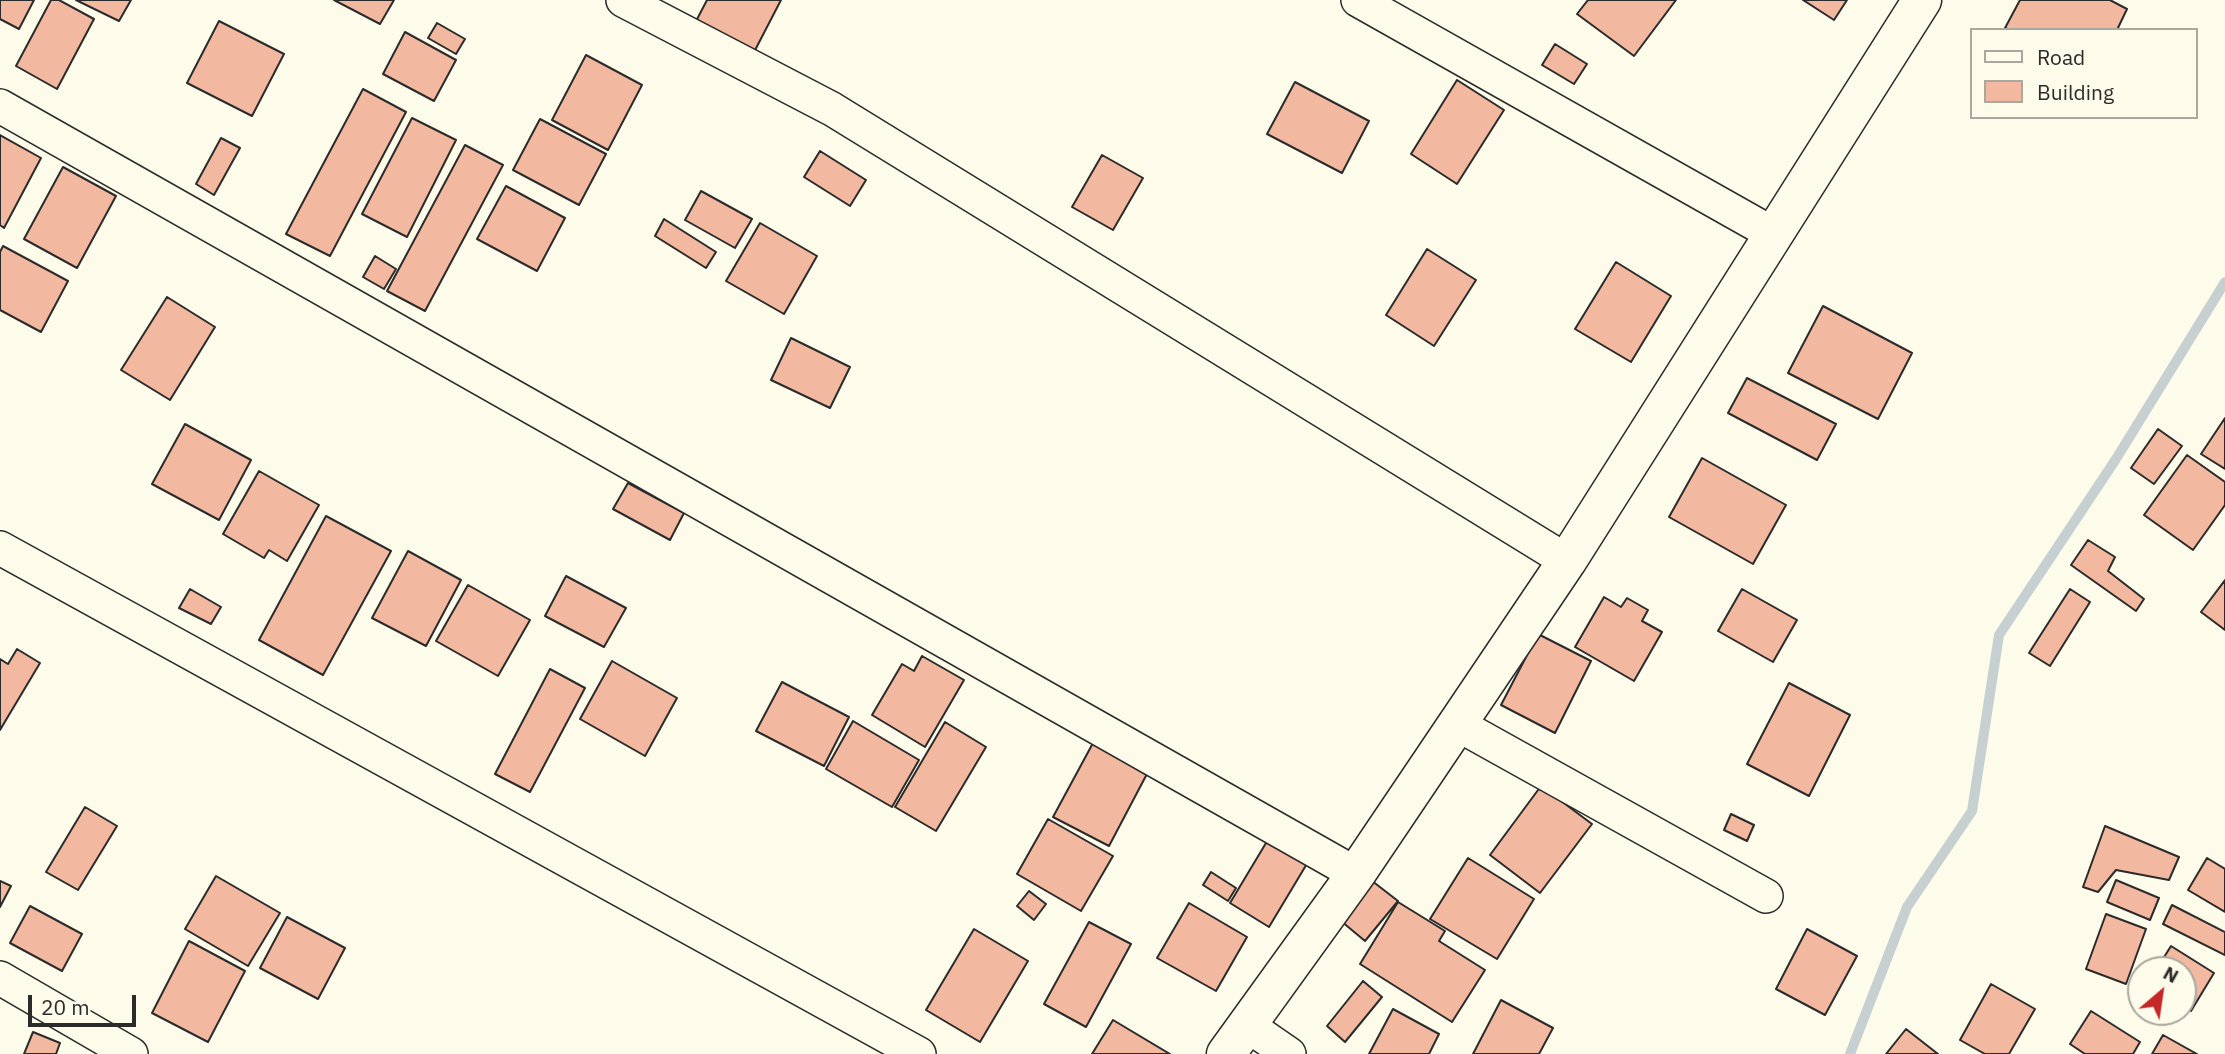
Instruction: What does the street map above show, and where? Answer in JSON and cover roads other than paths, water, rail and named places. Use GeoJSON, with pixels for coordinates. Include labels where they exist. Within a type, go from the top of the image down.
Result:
{"type":"FeatureCollection","features":[{"type":"Feature","properties":{"kind":"street"},"geometry":{"type":"LineString","coordinates":[[623,0],[832,110],[1567,561]]}},
{"type":"Feature","properties":{"kind":"street"},"geometry":{"type":"LineString","coordinates":[[1358,0],[1775,234]]}},
{"type":"Feature","properties":{"kind":"street"},"geometry":{"type":"LineString","coordinates":[[1289,1054],[1237,1040],[1356,874],[1567,561],[1922,0]]}},
{"type":"Feature","properties":{"kind":"street"},"geometry":{"type":"LineString","coordinates":[[0,106],[1356,874]]}},
{"type":"Feature","properties":{"kind":"street"},"geometry":{"type":"LineString","coordinates":[[0,548],[919,1054]]}},
{"type":"Feature","properties":{"kind":"street"},"geometry":{"type":"LineString","coordinates":[[1457,724],[1766,896]]}},
{"type":"Feature","properties":{"kind":"street"},"geometry":{"type":"LineString","coordinates":[[0,978],[131,1054]]}},
{"type":"Feature","properties":{"kind":"waterway"},"geometry":{"type":"LineString","coordinates":[[1850,1054],[1907,907],[1972,811],[1999,635],[2116,459],[2225,282]]}}]}
